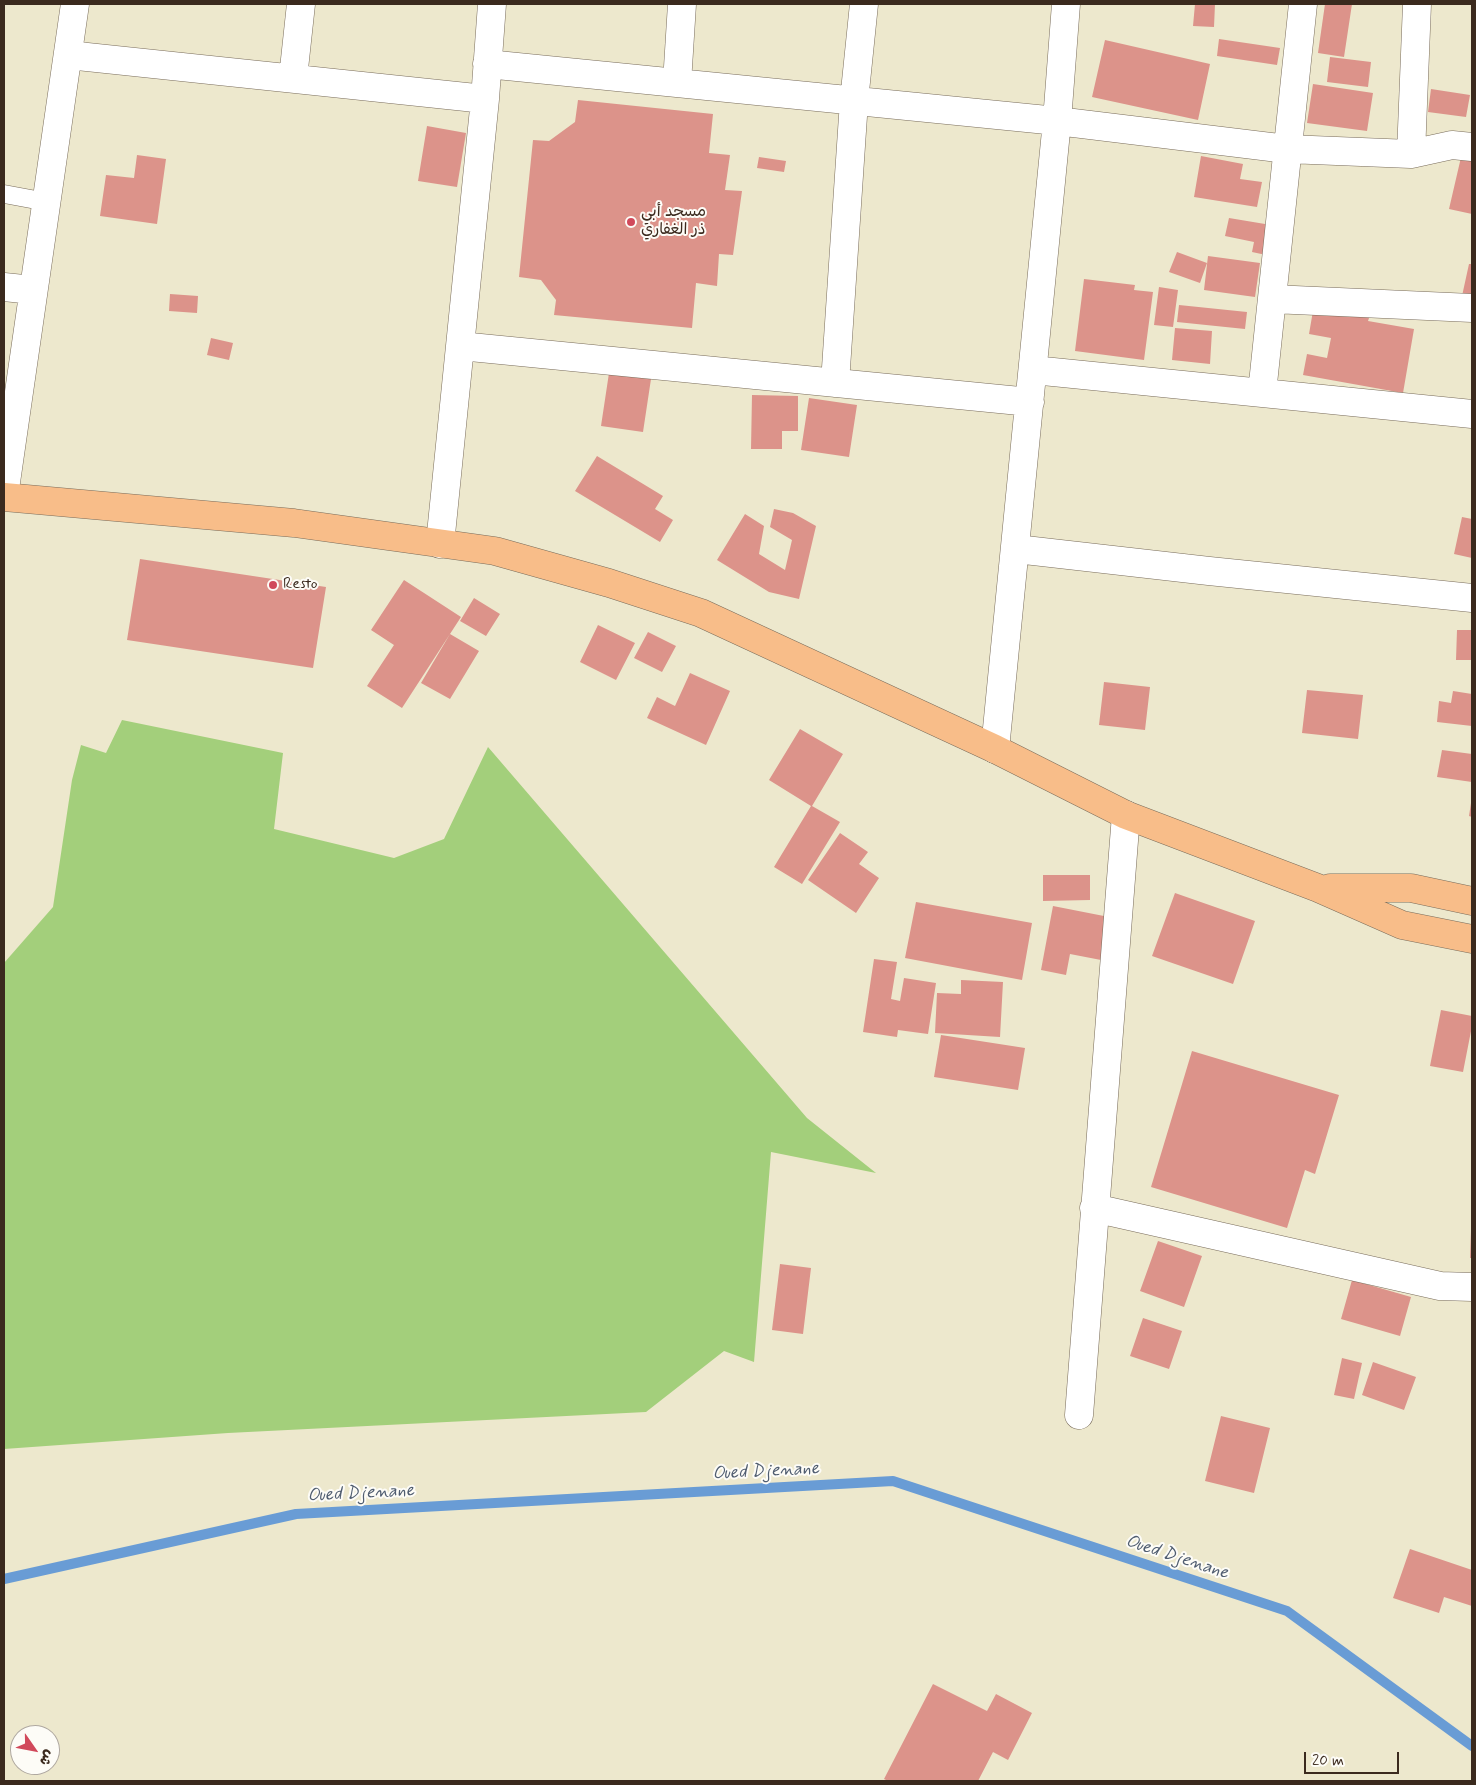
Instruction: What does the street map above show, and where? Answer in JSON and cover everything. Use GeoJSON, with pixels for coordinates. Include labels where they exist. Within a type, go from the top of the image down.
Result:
{"type":"FeatureCollection","features":[{"type":"Feature","properties":{"kind":"main road"},"geometry":{"type":"LineString","coordinates":[[4,496],[294,522],[495,551],[609,583],[701,613],[995,750],[1126,815],[1318,888],[1402,925],[1472,940]]}},
{"type":"Feature","properties":{"kind":"main road"},"geometry":{"type":"LineString","coordinates":[[1318,888],[1411,888],[1472,901]]}},
{"type":"Feature","properties":{"kind":"street"},"geometry":{"type":"LineString","coordinates":[[4,496],[75,4]]}},
{"type":"Feature","properties":{"kind":"street"},"geometry":{"type":"LineString","coordinates":[[293,78],[301,4]]}},
{"type":"Feature","properties":{"kind":"street"},"geometry":{"type":"LineString","coordinates":[[440,544],[485,99],[492,4]]}},
{"type":"Feature","properties":{"kind":"street"},"geometry":{"type":"LineString","coordinates":[[677,83],[682,4]]}},
{"type":"Feature","properties":{"kind":"street"},"geometry":{"type":"LineString","coordinates":[[834,382],[854,101],[864,4]]}},
{"type":"Feature","properties":{"kind":"street"},"geometry":{"type":"LineString","coordinates":[[995,750],[1057,121],[1066,4]]}},
{"type":"Feature","properties":{"kind":"street"},"geometry":{"type":"LineString","coordinates":[[1262,393],[1303,4]]}},
{"type":"Feature","properties":{"kind":"street"},"geometry":{"type":"LineString","coordinates":[[1411,154],[1417,4]]}},
{"type":"Feature","properties":{"kind":"street"},"geometry":{"type":"LineString","coordinates":[[68,55],[485,99]]}},
{"type":"Feature","properties":{"kind":"street"},"geometry":{"type":"LineString","coordinates":[[487,64],[1057,121],[1287,149],[1411,154],[1452,145],[1472,147]]}},
{"type":"Feature","properties":{"kind":"street"},"geometry":{"type":"LineString","coordinates":[[4,287],[33,290]]}},
{"type":"Feature","properties":{"kind":"street"},"geometry":{"type":"LineString","coordinates":[[1272,299],[1472,308]]}},
{"type":"Feature","properties":{"kind":"street"},"geometry":{"type":"LineString","coordinates":[[460,346],[1030,402]]}},
{"type":"Feature","properties":{"kind":"street"},"geometry":{"type":"LineString","coordinates":[[1033,370],[1472,414]]}},
{"type":"Feature","properties":{"kind":"street"},"geometry":{"type":"LineString","coordinates":[[1016,549],[1472,598]]}},
{"type":"Feature","properties":{"kind":"street"},"geometry":{"type":"LineString","coordinates":[[1079,1415],[1126,815]]}},
{"type":"Feature","properties":{"kind":"street"},"geometry":{"type":"LineString","coordinates":[[1094,1208],[1440,1286],[1472,1287]]}},
{"type":"Feature","properties":{"kind":"lane"},"geometry":{"type":"LineString","coordinates":[[4,194],[46,202]]}},
{"type":"Feature","properties":{"kind":"green space"},"geometry":{"type":"Polygon","coordinates":[[[122,720],[283,753],[274,829],[394,858],[444,839],[488,747],[807,1118],[876,1173],[771,1152],[754,1362],[724,1351],[646,1412],[228,1433],[4,1449],[4,963],[53,907],[72,780],[81,745],[106,753],[122,720]]]}},
{"type":"Feature","properties":{"kind":"building"},"geometry":{"type":"Polygon","coordinates":[[[1195,4],[1215,4],[1214,27],[1193,26],[1195,4]]]}},
{"type":"Feature","properties":{"kind":"building"},"geometry":{"type":"Polygon","coordinates":[[[1325,4],[1352,4],[1344,57],[1318,53],[1325,4]]]}},
{"type":"Feature","properties":{"kind":"building"},"geometry":{"type":"Polygon","coordinates":[[[1219,39],[1280,48],[1277,65],[1217,56],[1219,39]]]}},
{"type":"Feature","properties":{"kind":"building"},"geometry":{"type":"Polygon","coordinates":[[[1105,40],[1210,64],[1198,120],[1092,97],[1105,40]]]}},
{"type":"Feature","properties":{"kind":"building"},"geometry":{"type":"Polygon","coordinates":[[[1330,57],[1371,62],[1368,87],[1327,82],[1330,57]]]}},
{"type":"Feature","properties":{"kind":"building"},"geometry":{"type":"Polygon","coordinates":[[[1313,84],[1373,93],[1367,131],[1307,123],[1313,84]]]}},
{"type":"Feature","properties":{"kind":"building"},"geometry":{"type":"Polygon","coordinates":[[[1431,89],[1470,95],[1466,117],[1428,112],[1431,89]]]}},
{"type":"Feature","properties":{"kind":"building","name":"مسجد أبي ذر الغفاري"},"geometry":{"type":"Polygon","coordinates":[[[578,100],[713,114],[709,153],[730,155],[725,190],[742,191],[733,255],[719,254],[717,286],[696,283],[692,328],[554,315],[556,300],[541,280],[519,277],[533,140],[549,141],[575,122],[578,100]]]}},
{"type":"Feature","properties":{"kind":"building"},"geometry":{"type":"Polygon","coordinates":[[[427,126],[466,133],[457,187],[418,181],[427,126]]]}},
{"type":"Feature","properties":{"kind":"building"},"geometry":{"type":"Polygon","coordinates":[[[1462,153],[1472,156],[1472,214],[1449,209],[1462,153]]]}},
{"type":"Feature","properties":{"kind":"building"},"geometry":{"type":"Polygon","coordinates":[[[137,155],[166,159],[157,224],[100,216],[106,175],[134,178],[137,155]]]}},
{"type":"Feature","properties":{"kind":"building"},"geometry":{"type":"Polygon","coordinates":[[[1201,156],[1243,164],[1240,179],[1262,182],[1257,207],[1194,197],[1201,156]]]}},
{"type":"Feature","properties":{"kind":"building"},"geometry":{"type":"Polygon","coordinates":[[[759,157],[786,161],[784,172],[757,168],[759,157]]]}},
{"type":"Feature","properties":{"kind":"building"},"geometry":{"type":"Polygon","coordinates":[[[1229,218],[1271,225],[1266,255],[1252,252],[1254,242],[1225,236],[1229,218]]]}},
{"type":"Feature","properties":{"kind":"building"},"geometry":{"type":"Polygon","coordinates":[[[1177,252],[1207,263],[1200,283],[1169,272],[1177,252]]]}},
{"type":"Feature","properties":{"kind":"building"},"geometry":{"type":"Polygon","coordinates":[[[1208,256],[1260,263],[1255,297],[1204,290],[1208,256]]]}},
{"type":"Feature","properties":{"kind":"building"},"geometry":{"type":"Polygon","coordinates":[[[1469,264],[1472,264],[1472,299],[1462,296],[1469,264]]]}},
{"type":"Feature","properties":{"kind":"building"},"geometry":{"type":"Polygon","coordinates":[[[1084,279],[1135,285],[1134,290],[1153,292],[1144,360],[1075,351],[1084,279]]]}},
{"type":"Feature","properties":{"kind":"building"},"geometry":{"type":"Polygon","coordinates":[[[1159,287],[1178,290],[1173,327],[1154,325],[1159,287]]]}},
{"type":"Feature","properties":{"kind":"building"},"geometry":{"type":"Polygon","coordinates":[[[170,294],[198,296],[197,313],[169,311],[170,294]]]}},
{"type":"Feature","properties":{"kind":"building"},"geometry":{"type":"Polygon","coordinates":[[[1179,305],[1247,312],[1245,329],[1177,322],[1179,305]]]}},
{"type":"Feature","properties":{"kind":"building"},"geometry":{"type":"Polygon","coordinates":[[[1314,305],[1370,315],[1368,321],[1414,329],[1403,393],[1303,375],[1307,354],[1327,358],[1331,338],[1309,334],[1314,305]]]}},
{"type":"Feature","properties":{"kind":"building"},"geometry":{"type":"Polygon","coordinates":[[[1175,328],[1212,331],[1210,364],[1172,360],[1175,328]]]}},
{"type":"Feature","properties":{"kind":"building"},"geometry":{"type":"Polygon","coordinates":[[[211,338],[233,343],[229,360],[207,355],[211,338]]]}},
{"type":"Feature","properties":{"kind":"building"},"geometry":{"type":"Polygon","coordinates":[[[609,373],[651,379],[643,432],[601,426],[609,373]]]}},
{"type":"Feature","properties":{"kind":"building"},"geometry":{"type":"Polygon","coordinates":[[[752,395],[798,396],[798,431],[782,431],[782,449],[751,449],[752,395]]]}},
{"type":"Feature","properties":{"kind":"building"},"geometry":{"type":"Polygon","coordinates":[[[809,398],[857,405],[849,457],[801,450],[809,398]]]}},
{"type":"Feature","properties":{"kind":"building"},"geometry":{"type":"Polygon","coordinates":[[[597,456],[663,496],[655,509],[673,520],[660,542],[575,491],[597,456]]]}},
{"type":"Feature","properties":{"kind":"building"},"geometry":{"type":"Polygon","coordinates":[[[774,509],[793,513],[816,526],[799,599],[769,592],[717,560],[745,514],[764,526],[759,554],[785,570],[792,540],[770,527],[774,509]]]}},
{"type":"Feature","properties":{"kind":"building"},"geometry":{"type":"Polygon","coordinates":[[[1462,517],[1472,519],[1472,558],[1454,554],[1462,517]]]}},
{"type":"Feature","properties":{"kind":"building"},"geometry":{"type":"Polygon","coordinates":[[[140,559],[326,587],[313,668],[127,640],[140,559]]]}},
{"type":"Feature","properties":{"kind":"building"},"geometry":{"type":"Polygon","coordinates":[[[404,580],[461,617],[402,708],[367,686],[394,645],[371,630],[404,580]]]}},
{"type":"Feature","properties":{"kind":"building"},"geometry":{"type":"Polygon","coordinates":[[[474,598],[500,614],[486,636],[460,621],[474,598]]]}},
{"type":"Feature","properties":{"kind":"building"},"geometry":{"type":"Polygon","coordinates":[[[598,625],[635,643],[616,680],[580,662],[598,625]]]}},
{"type":"Feature","properties":{"kind":"building"},"geometry":{"type":"Polygon","coordinates":[[[1457,630],[1472,630],[1472,660],[1456,660],[1457,630]]]}},
{"type":"Feature","properties":{"kind":"building"},"geometry":{"type":"Polygon","coordinates":[[[648,632],[676,646],[662,672],[634,658],[648,632]]]}},
{"type":"Feature","properties":{"kind":"building"},"geometry":{"type":"Polygon","coordinates":[[[450,634],[479,651],[450,699],[421,683],[450,634]]]}},
{"type":"Feature","properties":{"kind":"building"},"geometry":{"type":"Polygon","coordinates":[[[690,673],[730,691],[706,745],[647,718],[657,697],[675,706],[690,673]]]}},
{"type":"Feature","properties":{"kind":"building"},"geometry":{"type":"Polygon","coordinates":[[[1104,682],[1150,687],[1145,730],[1099,725],[1104,682]]]}},
{"type":"Feature","properties":{"kind":"building"},"geometry":{"type":"Polygon","coordinates":[[[1307,690],[1363,695],[1358,739],[1302,733],[1307,690]]]}},
{"type":"Feature","properties":{"kind":"building"},"geometry":{"type":"Polygon","coordinates":[[[1453,691],[1472,694],[1472,726],[1437,722],[1439,701],[1451,703],[1453,691]]]}},
{"type":"Feature","properties":{"kind":"building"},"geometry":{"type":"Polygon","coordinates":[[[800,729],[843,754],[812,806],[840,822],[802,884],[774,867],[811,806],[769,780],[800,729]]]}},
{"type":"Feature","properties":{"kind":"building"},"geometry":{"type":"Polygon","coordinates":[[[1442,750],[1472,754],[1472,782],[1437,777],[1442,750]]]}},
{"type":"Feature","properties":{"kind":"building"},"geometry":{"type":"Polygon","coordinates":[[[1472,803],[1472,817],[1469,816],[1472,803]]]}},
{"type":"Feature","properties":{"kind":"building"},"geometry":{"type":"Polygon","coordinates":[[[840,833],[868,852],[859,864],[879,878],[856,913],[808,880],[840,833]]]}},
{"type":"Feature","properties":{"kind":"building"},"geometry":{"type":"Polygon","coordinates":[[[1043,875],[1090,875],[1090,900],[1043,901],[1043,875]]]}},
{"type":"Feature","properties":{"kind":"building"},"geometry":{"type":"Polygon","coordinates":[[[1175,893],[1255,921],[1233,984],[1152,956],[1175,893]]]}},
{"type":"Feature","properties":{"kind":"building"},"geometry":{"type":"Polygon","coordinates":[[[916,902],[1032,923],[1022,980],[905,958],[916,902]]]}},
{"type":"Feature","properties":{"kind":"building"},"geometry":{"type":"Polygon","coordinates":[[[1053,906],[1109,917],[1101,960],[1070,954],[1066,975],[1041,970],[1053,906]]]}},
{"type":"Feature","properties":{"kind":"building"},"geometry":{"type":"Polygon","coordinates":[[[874,959],[897,962],[891,999],[900,1001],[904,978],[936,983],[928,1034],[898,1030],[897,1037],[863,1032],[874,959]]]}},
{"type":"Feature","properties":{"kind":"building"},"geometry":{"type":"Polygon","coordinates":[[[961,980],[1003,982],[1000,1037],[935,1033],[937,993],[961,994],[961,980]]]}},
{"type":"Feature","properties":{"kind":"building"},"geometry":{"type":"Polygon","coordinates":[[[1441,1010],[1472,1016],[1472,1026],[1463,1072],[1430,1066],[1441,1010]]]}},
{"type":"Feature","properties":{"kind":"building"},"geometry":{"type":"Polygon","coordinates":[[[941,1035],[1025,1048],[1018,1090],[934,1077],[941,1035]]]}},
{"type":"Feature","properties":{"kind":"building"},"geometry":{"type":"Polygon","coordinates":[[[1192,1051],[1339,1095],[1315,1174],[1305,1170],[1287,1228],[1151,1187],[1192,1051]]]}},
{"type":"Feature","properties":{"kind":"building"},"geometry":{"type":"Polygon","coordinates":[[[1471,1231],[1472,1258],[1470,1258],[1471,1231]]]}},
{"type":"Feature","properties":{"kind":"building"},"geometry":{"type":"Polygon","coordinates":[[[1158,1241],[1202,1256],[1184,1307],[1140,1291],[1158,1241]]]}},
{"type":"Feature","properties":{"kind":"building"},"geometry":{"type":"Polygon","coordinates":[[[780,1264],[811,1268],[803,1334],[772,1330],[780,1264]]]}},
{"type":"Feature","properties":{"kind":"building"},"geometry":{"type":"Polygon","coordinates":[[[1352,1280],[1411,1297],[1400,1336],[1341,1319],[1352,1280]]]}},
{"type":"Feature","properties":{"kind":"building"},"geometry":{"type":"Polygon","coordinates":[[[1143,1318],[1182,1331],[1169,1369],[1130,1356],[1143,1318]]]}},
{"type":"Feature","properties":{"kind":"building"},"geometry":{"type":"Polygon","coordinates":[[[1342,1358],[1362,1363],[1354,1399],[1334,1395],[1342,1358]]]}},
{"type":"Feature","properties":{"kind":"building"},"geometry":{"type":"Polygon","coordinates":[[[1373,1362],[1416,1377],[1404,1410],[1362,1395],[1373,1362]]]}},
{"type":"Feature","properties":{"kind":"building"},"geometry":{"type":"Polygon","coordinates":[[[1221,1416],[1270,1428],[1254,1493],[1205,1481],[1221,1416]]]}},
{"type":"Feature","properties":{"kind":"building"},"geometry":{"type":"Polygon","coordinates":[[[1410,1549],[1472,1570],[1472,1606],[1444,1597],[1439,1613],[1393,1598],[1410,1549]]]}},
{"type":"Feature","properties":{"kind":"building"},"geometry":{"type":"Polygon","coordinates":[[[933,1684],[987,1711],[996,1694],[1032,1713],[1008,1760],[993,1752],[978,1781],[888,1781],[884,1779],[933,1684]]]}},
{"type":"Feature","properties":{"kind":"waterway","name":"Oued Djenane"},"geometry":{"type":"LineString","coordinates":[[4,1579],[296,1514],[893,1481],[1287,1611],[1472,1746]]}},
{"type":"Feature","properties":{"kind":"place","name":"مسجد أبي ذر الغفاري"},"geometry":{"type":"Point","coordinates":[631,222]}},
{"type":"Feature","properties":{"kind":"place","name":"Resto"},"geometry":{"type":"Point","coordinates":[273,585]}}]}
